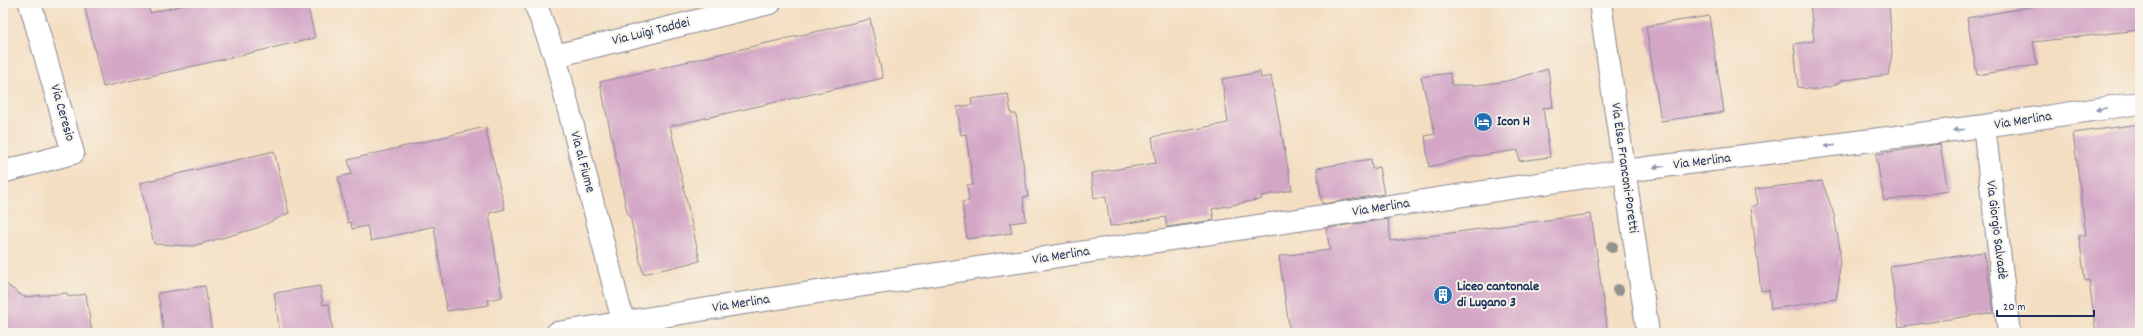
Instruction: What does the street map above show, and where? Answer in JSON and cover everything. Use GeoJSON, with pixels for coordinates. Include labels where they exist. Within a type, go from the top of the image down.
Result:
{"type":"FeatureCollection","features":[{"type":"Feature","properties":{"kind":"street","name":"Via Ceresio"},"geometry":{"type":"LineString","coordinates":[[3,172],[74,153],[30,3]]}},
{"type":"Feature","properties":{"kind":"street","name":"Via al Fiume"},"geometry":{"type":"LineString","coordinates":[[535,3],[555,56],[625,327]]}},
{"type":"Feature","properties":{"kind":"street","name":"Via Luigi Taddei"},"geometry":{"type":"LineString","coordinates":[[555,56],[770,3]]}},
{"type":"Feature","properties":{"kind":"street","name":"Via Elsa Franconi-Poretti"},"geometry":{"type":"LineString","coordinates":[[1600,3],[1648,333]]}},
{"type":"Feature","properties":{"kind":"street","name":"Via Merlina"},"geometry":{"type":"LineString","coordinates":[[625,327],[1624,171],[1984,126],[2140,103]]}},
{"type":"Feature","properties":{"kind":"street","name":"Via Giorgio Salvadè"},"geometry":{"type":"LineString","coordinates":[[1984,126],[2009,333]]}},
{"type":"Feature","properties":{"kind":"street"},"geometry":{"type":"LineString","coordinates":[[556,333],[625,327]]}},
{"type":"Feature","properties":{"kind":"building"},"geometry":{"type":"Polygon","coordinates":[[[84,3],[148,3],[150,13],[193,3],[307,3],[315,38],[103,87],[84,3]]]}},
{"type":"Feature","properties":{"kind":"building"},"geometry":{"type":"Polygon","coordinates":[[[1810,3],[1889,3],[1892,54],[1888,75],[1844,80],[1832,86],[1815,90],[1798,87],[1794,44],[1814,41],[1810,3]]]}},
{"type":"Feature","properties":{"kind":"building"},"geometry":{"type":"Polygon","coordinates":[[[2053,3],[2140,3],[2140,30],[2033,42],[2037,65],[1977,75],[1967,18],[2053,3]]]}},
{"type":"Feature","properties":{"kind":"building"},"geometry":{"type":"Polygon","coordinates":[[[1709,16],[1724,112],[1661,121],[1646,26],[1709,16]]]}},
{"type":"Feature","properties":{"kind":"building"},"geometry":{"type":"Polygon","coordinates":[[[870,19],[883,78],[670,126],[700,261],[643,274],[630,216],[628,216],[600,82],[870,19]]]}},
{"type":"Feature","properties":{"kind":"building"},"geometry":{"type":"Polygon","coordinates":[[[1548,69],[1553,107],[1543,108],[1550,157],[1519,161],[1518,150],[1470,157],[1429,167],[1425,136],[1435,134],[1421,77],[1450,73],[1452,85],[1478,85],[1507,81],[1548,69]]]}},
{"type":"Feature","properties":{"kind":"building"},"geometry":{"type":"Polygon","coordinates":[[[1260,72],[1261,78],[1271,76],[1292,190],[1261,196],[1262,199],[1212,209],[1214,220],[1167,227],[1165,217],[1110,226],[1106,196],[1094,198],[1091,173],[1156,163],[1152,137],[1228,123],[1222,79],[1260,72]]]}},
{"type":"Feature","properties":{"kind":"building"},"geometry":{"type":"Polygon","coordinates":[[[1008,94],[1011,114],[1016,114],[1028,197],[1023,197],[1026,221],[1010,223],[1012,233],[967,239],[962,202],[969,201],[967,185],[973,185],[966,134],[961,135],[957,107],[972,105],[971,99],[1008,94]]]}},
{"type":"Feature","properties":{"kind":"building"},"geometry":{"type":"Polygon","coordinates":[[[2140,124],[2140,333],[2096,333],[2089,280],[2085,281],[2079,236],[2086,235],[2073,133],[2140,124]]]}},
{"type":"Feature","properties":{"kind":"building"},"geometry":{"type":"Polygon","coordinates":[[[485,127],[505,209],[489,213],[502,297],[488,300],[489,305],[447,311],[434,226],[371,241],[367,226],[352,229],[351,222],[348,223],[338,177],[352,174],[348,160],[485,127]]]}},
{"type":"Feature","properties":{"kind":"building"},"geometry":{"type":"Polygon","coordinates":[[[1940,144],[1948,191],[1884,201],[1876,154],[1940,144]]]}},
{"type":"Feature","properties":{"kind":"building"},"geometry":{"type":"Polygon","coordinates":[[[274,151],[289,213],[257,228],[193,246],[154,244],[140,183],[274,151]]]}},
{"type":"Feature","properties":{"kind":"building"},"geometry":{"type":"Polygon","coordinates":[[[1371,159],[1372,169],[1379,167],[1384,194],[1322,204],[1317,168],[1371,159]]]}},
{"type":"Feature","properties":{"kind":"building"},"geometry":{"type":"Polygon","coordinates":[[[1822,181],[1834,215],[1840,249],[1839,283],[1836,299],[1771,309],[1769,290],[1761,291],[1751,207],[1758,204],[1755,189],[1822,181]]]}},
{"type":"Feature","properties":{"kind":"building","name":"Liceo cantonale di Lugano 3"},"geometry":{"type":"Polygon","coordinates":[[[1591,214],[1608,333],[1290,333],[1279,256],[1330,250],[1326,228],[1388,219],[1391,241],[1591,214]]]}},
{"type":"Feature","properties":{"kind":"building"},"geometry":{"type":"Polygon","coordinates":[[[1984,252],[1994,312],[1899,327],[1890,266],[1984,252]]]}},
{"type":"Feature","properties":{"kind":"building"},"geometry":{"type":"Polygon","coordinates":[[[3,282],[24,297],[67,293],[68,297],[86,294],[92,333],[3,333],[3,282]]]}},
{"type":"Feature","properties":{"kind":"building"},"geometry":{"type":"Polygon","coordinates":[[[205,286],[212,333],[164,333],[158,293],[205,286]]]}},
{"type":"Feature","properties":{"kind":"building"},"geometry":{"type":"Polygon","coordinates":[[[320,286],[323,305],[329,304],[333,333],[280,333],[274,293],[320,286]]]}},
{"type":"Feature","properties":{"kind":"place","name":"Icon H"},"geometry":{"type":"Point","coordinates":[1483,122]}},
{"type":"Feature","properties":{"kind":"place","name":"Liceo cantonale di Lugano 3"},"geometry":{"type":"Point","coordinates":[1443,295]}}]}
